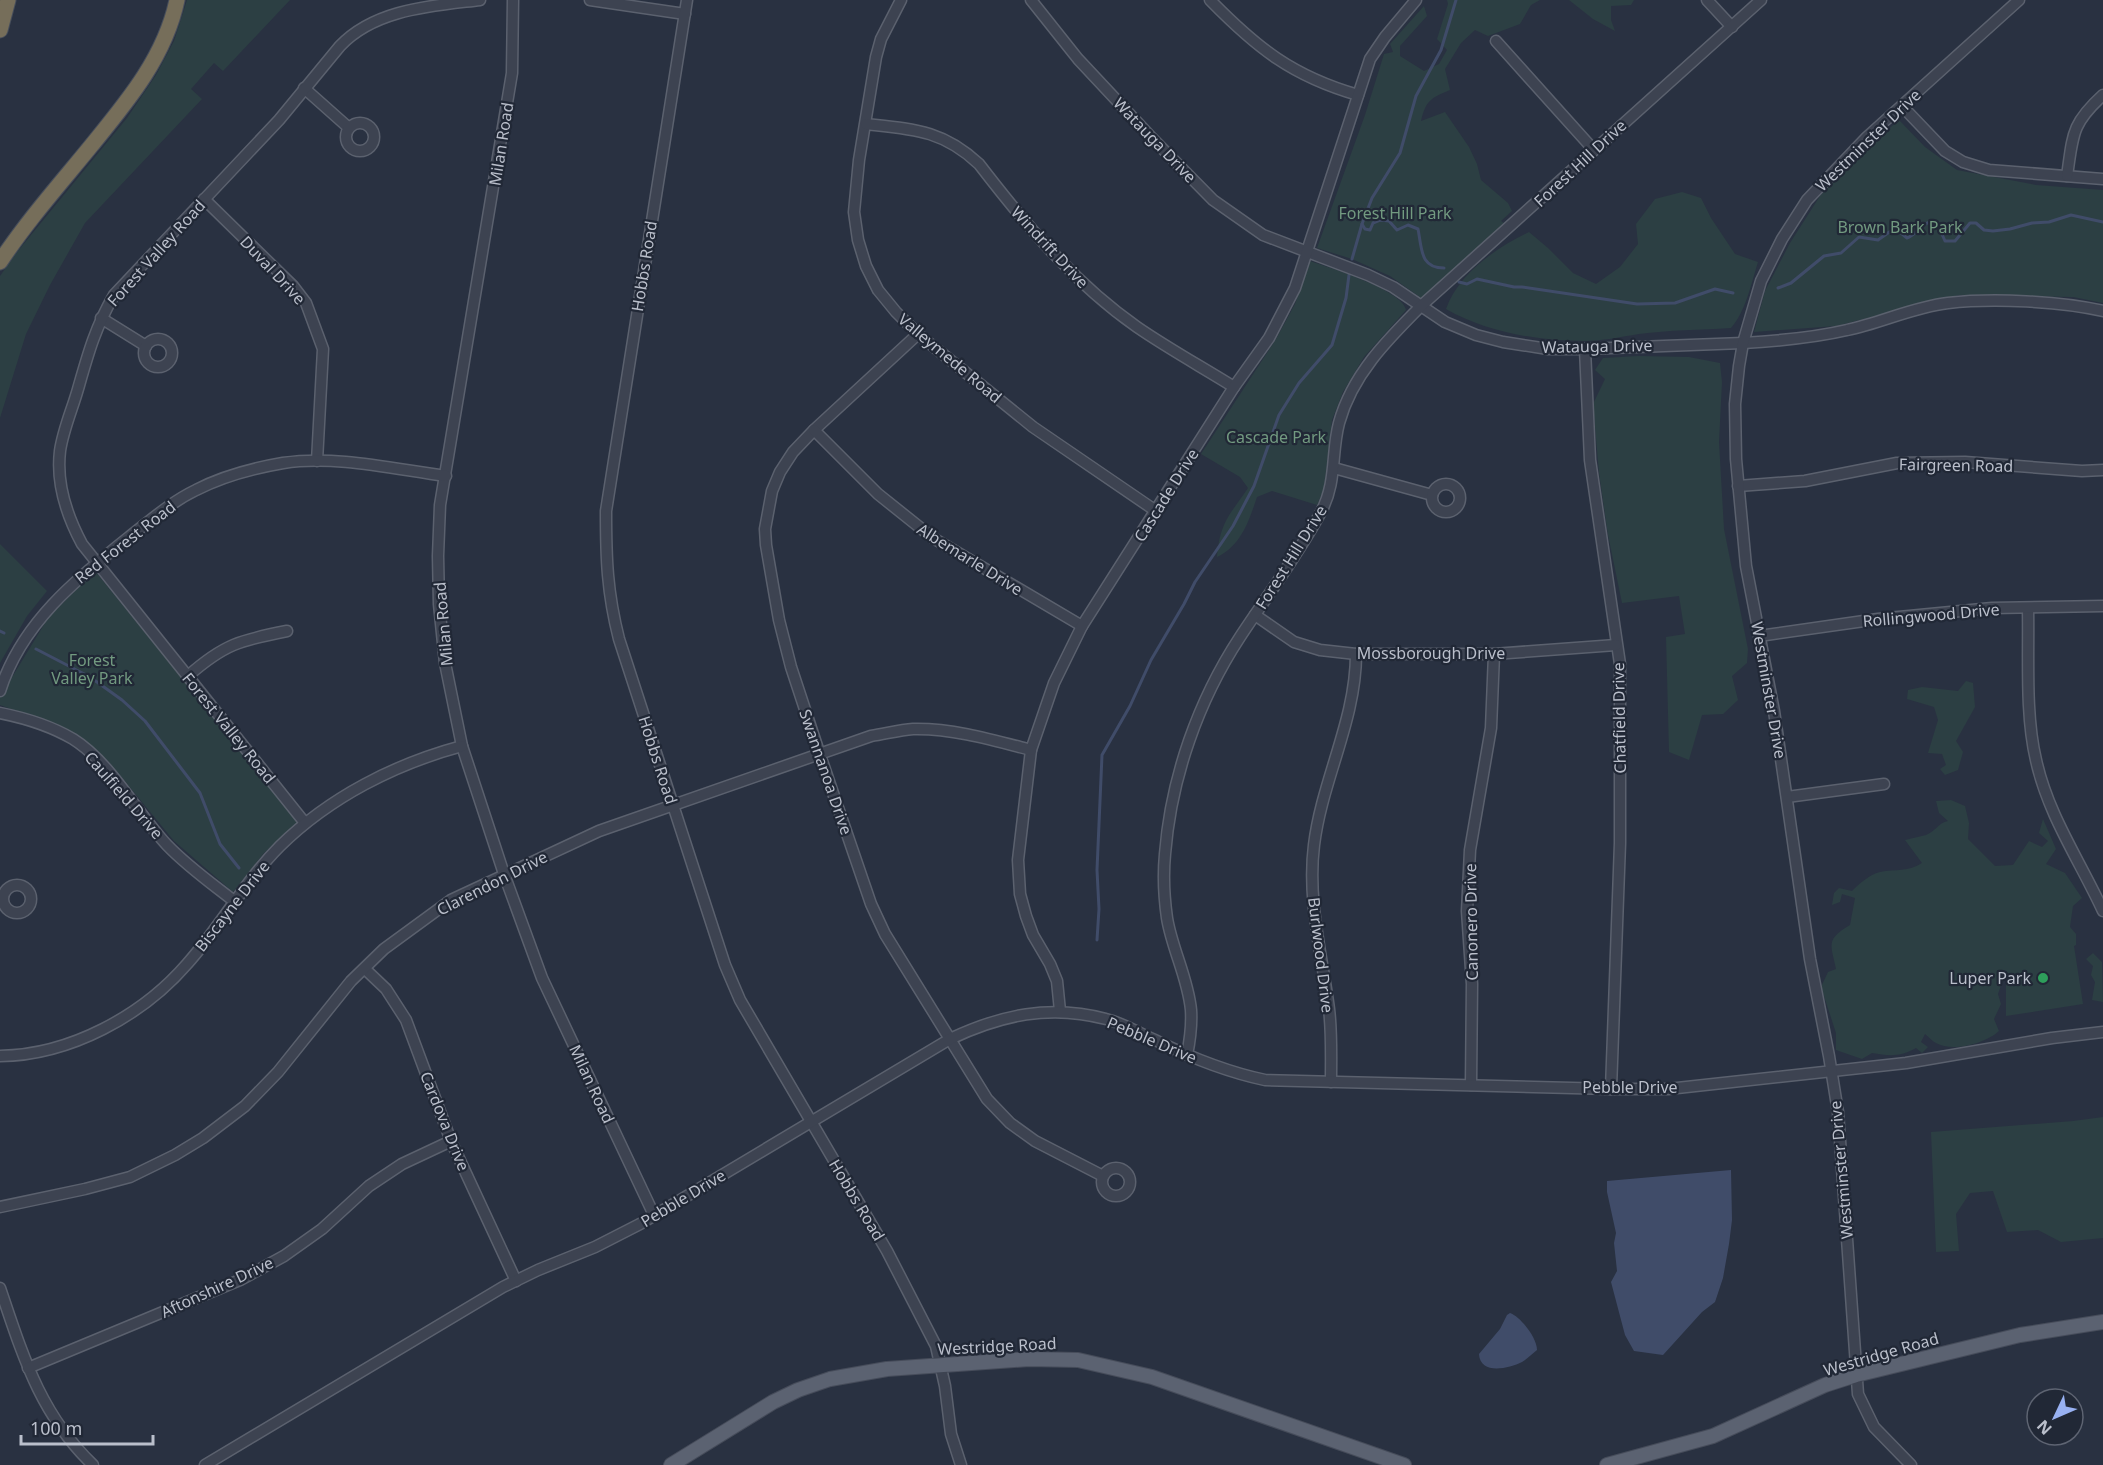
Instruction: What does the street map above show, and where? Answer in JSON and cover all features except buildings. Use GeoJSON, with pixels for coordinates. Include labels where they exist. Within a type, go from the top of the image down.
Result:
{"type":"FeatureCollection","features":[{"type":"Feature","properties":{"kind":"highway"},"geometry":{"type":"LineString","coordinates":[[0,30],[8,0]]}},
{"type":"Feature","properties":{"kind":"highway"},"geometry":{"type":"LineString","coordinates":[[0,262],[24,227],[135,90],[161,47],[177,0]]}},
{"type":"Feature","properties":{"kind":"main road","name":"Westridge Road"},"geometry":{"type":"LineString","coordinates":[[1607,1465],[1713,1436],[1825,1385],[1856,1375],[2020,1335],[2103,1322]]}},
{"type":"Feature","properties":{"kind":"main road","name":"Westridge Road"},"geometry":{"type":"LineString","coordinates":[[671,1465],[758,1410],[798,1390],[830,1379],[867,1371],[1029,1359],[1078,1360],[1173,1383],[1404,1465]]}},
{"type":"Feature","properties":{"kind":"street","name":"Forest Valley Road"},"geometry":{"type":"LineString","coordinates":[[305,823],[82,544],[71,524],[64,502],[60,477],[60,452],[89,348],[101,318],[114,295],[279,120],[347,38],[392,14],[428,6],[480,0]]}},
{"type":"Feature","properties":{"kind":"street","name":"Milan Road"},"geometry":{"type":"LineString","coordinates":[[513,0],[512,73],[440,515],[439,604],[445,663],[462,746],[504,874],[542,978],[654,1215]]}},
{"type":"Feature","properties":{"kind":"street"},"geometry":{"type":"LineString","coordinates":[[590,0],[685,15]]}},
{"type":"Feature","properties":{"kind":"street","name":"Hobbs Road"},"geometry":{"type":"LineString","coordinates":[[687,0],[606,511],[606,566],[610,603],[619,639],[672,806],[725,964],[740,1000],[887,1251],[936,1346],[951,1434],[961,1465]]}},
{"type":"Feature","properties":{"kind":"street","name":"Valleymede Road"},"geometry":{"type":"LineString","coordinates":[[901,0],[881,39],[876,57],[859,160],[854,212],[858,240],[866,266],[878,290],[918,334],[1032,428],[1156,511]]}},
{"type":"Feature","properties":{"kind":"street","name":"Watauga Drive"},"geometry":{"type":"LineString","coordinates":[[1031,0],[1085,67],[1213,200],[1263,235],[1368,275],[1393,287],[1444,322],[1476,335],[1524,346],[1585,349],[1743,343],[1777,341],[1847,330],[1948,303],[2031,302],[2084,306],[2103,311]]}},
{"type":"Feature","properties":{"kind":"street"},"geometry":{"type":"LineString","coordinates":[[1210,0],[1269,54],[1328,86],[1358,95]]}},
{"type":"Feature","properties":{"kind":"street","name":"Cascade Drive"},"geometry":{"type":"LineString","coordinates":[[1060,1011],[1057,981],[1033,935],[1026,916],[1020,894],[1018,860],[1031,750],[1054,683],[1082,627],[1234,387],[1269,338],[1295,288],[1370,59],[1416,0]]}},
{"type":"Feature","properties":{"kind":"street"},"geometry":{"type":"LineString","coordinates":[[1707,0],[1732,27]]}},
{"type":"Feature","properties":{"kind":"street","name":"Forest Hill Drive"},"geometry":{"type":"LineString","coordinates":[[1187,1055],[1191,1032],[1191,1010],[1185,980],[1167,919],[1164,888],[1165,854],[1177,781],[1195,725],[1216,678],[1322,509],[1334,468],[1339,424],[1353,389],[1363,371],[1385,342],[1421,306],[1761,0]]}},
{"type":"Feature","properties":{"kind":"street","name":"Westminster Drive"},"geometry":{"type":"LineString","coordinates":[[1911,1465],[1874,1427],[1858,1394],[1838,1112],[1810,959],[1774,711],[1746,566],[1738,486],[1735,404],[1743,343],[1761,281],[1782,239],[1807,200],[1835,169],[2019,0]]}},
{"type":"Feature","properties":{"kind":"street"},"geometry":{"type":"LineString","coordinates":[[1496,41],[1593,149]]}},
{"type":"Feature","properties":{"kind":"street"},"geometry":{"type":"LineString","coordinates":[[304,88],[349,128]]}},
{"type":"Feature","properties":{"kind":"street"},"geometry":{"type":"LineString","coordinates":[[2067,176],[2074,133],[2079,120],[2103,95]]}},
{"type":"Feature","properties":{"kind":"street"},"geometry":{"type":"LineString","coordinates":[[1902,106],[1945,151],[1963,162],[1989,170],[2103,179]]}},
{"type":"Feature","properties":{"kind":"street","name":"Windrift Drive"},"geometry":{"type":"LineString","coordinates":[[866,124],[934,134],[967,153],[979,164],[1043,244],[1103,300],[1162,344],[1234,387]]}},
{"type":"Feature","properties":{"kind":"street","name":"Duval Drive"},"geometry":{"type":"LineString","coordinates":[[204,199],[292,286],[306,303],[322,349],[316,461]]}},
{"type":"Feature","properties":{"kind":"street"},"geometry":{"type":"LineString","coordinates":[[101,318],[146,346]]}},
{"type":"Feature","properties":{"kind":"street","name":"Swannanoa Drive"},"geometry":{"type":"LineString","coordinates":[[918,334],[814,430],[793,452],[780,472],[772,490],[767,515],[765,546],[780,620],[791,667],[820,755],[871,904],[885,934],[987,1099],[1023,1134],[1051,1151],[1103,1176]]}},
{"type":"Feature","properties":{"kind":"street","name":"Chatfield Drive"},"geometry":{"type":"LineString","coordinates":[[1585,349],[1590,460],[1620,664],[1620,843],[1611,1089]]}},
{"type":"Feature","properties":{"kind":"street","name":"Albemarle Drive"},"geometry":{"type":"LineString","coordinates":[[814,430],[878,494],[933,538],[1082,627]]}},
{"type":"Feature","properties":{"kind":"street","name":"Red Forest Road"},"geometry":{"type":"LineString","coordinates":[[0,691],[12,662],[40,618],[63,592],[96,562],[171,503],[197,489],[222,478],[247,471],[284,463],[316,461],[446,476]]}},
{"type":"Feature","properties":{"kind":"street","name":"Fairgreen Road"},"geometry":{"type":"LineString","coordinates":[[1738,486],[1804,481],[1897,463],[1965,462],[2082,471],[2103,470]]}},
{"type":"Feature","properties":{"kind":"street"},"geometry":{"type":"LineString","coordinates":[[1334,468],[1432,495]]}},
{"type":"Feature","properties":{"kind":"street","name":"Rollingwood Drive"},"geometry":{"type":"LineString","coordinates":[[1760,636],[1878,619],[1992,608],[2103,606]]}},
{"type":"Feature","properties":{"kind":"street"},"geometry":{"type":"LineString","coordinates":[[2028,608],[2031,728],[2036,761],[2057,824],[2103,911]]}},
{"type":"Feature","properties":{"kind":"street","name":"Mossborough Drive"},"geometry":{"type":"LineString","coordinates":[[1255,615],[1294,642],[1320,650],[1356,654],[1494,654],[1616,645]]}},
{"type":"Feature","properties":{"kind":"street"},"geometry":{"type":"LineString","coordinates":[[188,676],[213,656],[233,644],[286,631]]}},
{"type":"Feature","properties":{"kind":"street","name":"Burlwood Drive"},"geometry":{"type":"LineString","coordinates":[[1331,1082],[1330,1012],[1313,905],[1314,846],[1350,705],[1356,654]]}},
{"type":"Feature","properties":{"kind":"street","name":"Canonero Drive"},"geometry":{"type":"LineString","coordinates":[[1472,1085],[1472,984],[1467,911],[1470,860],[1491,728],[1494,654]]}},
{"type":"Feature","properties":{"kind":"street","name":"Caulfield Drive"},"geometry":{"type":"LineString","coordinates":[[0,712],[53,729],[74,740],[103,767],[166,844],[189,866],[234,901]]}},
{"type":"Feature","properties":{"kind":"street","name":"Clarendon Drive"},"geometry":{"type":"LineString","coordinates":[[0,1207],[85,1190],[130,1178],[203,1138],[254,1098],[278,1072],[351,981],[384,949],[451,900],[599,831],[871,736],[912,729],[946,731],[1031,750]]}},
{"type":"Feature","properties":{"kind":"street","name":"Biscayne Drive"},"geometry":{"type":"LineString","coordinates":[[0,1056],[48,1050],[80,1039],[139,1008],[166,987],[189,963],[257,870],[305,823],[327,807],[379,777],[429,756],[462,746]]}},
{"type":"Feature","properties":{"kind":"street"},"geometry":{"type":"LineString","coordinates":[[1787,797],[1884,784]]}},
{"type":"Feature","properties":{"kind":"street","name":"Cardova Drive"},"geometry":{"type":"LineString","coordinates":[[365,969],[386,989],[406,1020],[451,1141],[516,1281]]}},
{"type":"Feature","properties":{"kind":"street","name":"Pebble Drive"},"geometry":{"type":"LineString","coordinates":[[205,1465],[449,1317],[538,1270],[596,1247],[654,1215],[950,1039],[990,1022],[1016,1015],[1060,1011],[1107,1019],[1231,1072],[1265,1080],[1611,1089],[1668,1089],[1906,1063],[2052,1038],[2103,1032]]}},
{"type":"Feature","properties":{"kind":"street","name":"Aftonshire Drive"},"geometry":{"type":"LineString","coordinates":[[28,1368],[240,1280],[322,1229],[369,1186],[402,1164],[451,1141]]}},
{"type":"Feature","properties":{"kind":"street"},"geometry":{"type":"LineString","coordinates":[[0,1288],[38,1392],[63,1431],[93,1465]]}},
{"type":"Feature","properties":{"kind":"green space"},"geometry":{"type":"Polygon","coordinates":[[[187,0],[290,0],[223,71],[214,63],[191,89],[202,99],[85,223],[50,285],[26,334],[0,418],[0,276],[127,118],[156,75],[174,41],[187,0]]]}},
{"type":"Feature","properties":{"kind":"green space","name":"Forest Hill Park"},"geometry":{"type":"Polygon","coordinates":[[[1447,0],[1540,0],[1531,5],[1520,24],[1488,36],[1475,30],[1461,43],[1445,69],[1450,90],[1434,98],[1425,108],[1421,121],[1445,112],[1469,147],[1481,180],[1508,203],[1512,211],[1501,221],[1504,223],[1424,300],[1390,276],[1352,259],[1317,248],[1365,115],[1384,54],[1393,52],[1390,44],[1424,6],[1427,16],[1400,46],[1400,56],[1424,71],[1439,64],[1447,50],[1437,39],[1448,4],[1447,0]]]}},
{"type":"Feature","properties":{"kind":"green space"},"geometry":{"type":"Polygon","coordinates":[[[1569,0],[1634,0],[1631,5],[1611,6],[1611,20],[1615,31],[1593,19],[1569,0]]]}},
{"type":"Feature","properties":{"kind":"green space","name":"Brown Bark Park"},"geometry":{"type":"Polygon","coordinates":[[[1899,120],[1925,147],[1957,170],[2036,185],[2103,190],[2103,303],[2073,297],[1959,295],[1836,326],[1754,332],[1765,291],[1790,243],[1820,196],[1855,158],[1899,120]]]}},
{"type":"Feature","properties":{"kind":"green space"},"geometry":{"type":"Polygon","coordinates":[[[1682,192],[1701,198],[1711,218],[1735,254],[1758,262],[1744,305],[1731,328],[1567,341],[1513,334],[1478,324],[1446,309],[1452,296],[1469,273],[1504,245],[1529,232],[1573,273],[1596,284],[1620,267],[1638,244],[1636,224],[1655,199],[1682,192]]]}},
{"type":"Feature","properties":{"kind":"green space","name":"Cascade Park"},"geometry":{"type":"Polygon","coordinates":[[[1310,261],[1380,288],[1402,302],[1406,310],[1364,357],[1343,392],[1332,420],[1324,489],[1317,505],[1272,491],[1257,497],[1238,540],[1217,557],[1223,527],[1248,488],[1240,477],[1201,454],[1276,339],[1295,304],[1310,261]]]}},
{"type":"Feature","properties":{"kind":"green space"},"geometry":{"type":"Polygon","coordinates":[[[1689,357],[1720,363],[1722,382],[1719,442],[1724,529],[1748,649],[1747,663],[1732,676],[1738,700],[1723,714],[1702,715],[1689,760],[1669,752],[1666,637],[1685,634],[1679,596],[1622,603],[1608,535],[1599,473],[1593,404],[1605,379],[1595,370],[1603,358],[1689,357]]]}},
{"type":"Feature","properties":{"kind":"green space"},"geometry":{"type":"Polygon","coordinates":[[[0,544],[47,591],[27,616],[0,663],[0,544]]]}},
{"type":"Feature","properties":{"kind":"green space","name":"Forest Valley Park"},"geometry":{"type":"Polygon","coordinates":[[[95,571],[298,822],[264,853],[233,892],[174,841],[109,762],[69,730],[0,705],[0,697],[48,618],[95,571]]]}},
{"type":"Feature","properties":{"kind":"green space"},"geometry":{"type":"Polygon","coordinates":[[[1966,681],[1973,683],[1975,707],[1956,741],[1963,752],[1958,770],[1945,775],[1940,769],[1946,765],[1942,754],[1928,753],[1938,720],[1934,707],[1907,699],[1908,690],[1922,687],[1958,691],[1966,681]]]}},
{"type":"Feature","properties":{"kind":"green space"},"geometry":{"type":"Polygon","coordinates":[[[1951,800],[1965,806],[1969,823],[1968,839],[1995,866],[2013,865],[2029,841],[2042,847],[2048,841],[2039,833],[2043,819],[2056,849],[2046,864],[2065,873],[2082,898],[2073,906],[2070,927],[2076,934],[2076,945],[2074,946],[2083,1004],[2006,1016],[2006,971],[1998,994],[2001,1004],[1994,1019],[1999,1031],[1978,1043],[1960,1047],[1943,1046],[1925,1034],[1921,1042],[1928,1047],[1922,1053],[1916,1048],[1895,1055],[1872,1053],[1862,1059],[1836,1050],[1836,1033],[1821,987],[1828,972],[1836,969],[1832,948],[1833,939],[1850,925],[1855,898],[1842,894],[1840,902],[1832,905],[1834,893],[1839,888],[1852,891],[1876,873],[1907,869],[1922,863],[1905,840],[1926,835],[1948,821],[1939,813],[1936,801],[1951,800]]]}},
{"type":"Feature","properties":{"kind":"green space"},"geometry":{"type":"Polygon","coordinates":[[[2093,953],[2102,962],[2103,1002],[2092,1000],[2095,982],[2091,975],[2093,966],[2086,959],[2093,953]]]}},
{"type":"Feature","properties":{"kind":"green space"},"geometry":{"type":"Polygon","coordinates":[[[2103,1117],[2103,1238],[2061,1242],[2038,1230],[2007,1232],[1993,1191],[1970,1193],[1956,1214],[1959,1251],[1936,1252],[1931,1132],[2103,1117]]]}},
{"type":"Feature","properties":{"kind":"water"},"geometry":{"type":"Polygon","coordinates":[[[1731,1170],[1732,1220],[1723,1278],[1715,1302],[1702,1312],[1663,1355],[1634,1351],[1625,1335],[1611,1282],[1617,1271],[1614,1243],[1616,1233],[1607,1192],[1607,1181],[1731,1170]]]}},
{"type":"Feature","properties":{"kind":"water"},"geometry":{"type":"Polygon","coordinates":[[[1510,1313],[1528,1328],[1537,1350],[1516,1365],[1489,1368],[1481,1361],[1479,1354],[1510,1313]]]}},
{"type":"Feature","properties":{"kind":"waterway"},"geometry":{"type":"LineString","coordinates":[[1352,259],[1372,198],[1400,153],[1416,96],[1441,50],[1456,0]]}},
{"type":"Feature","properties":{"kind":"waterway"},"geometry":{"type":"LineString","coordinates":[[1778,288],[1791,283],[1824,256],[1841,253],[1859,237],[1878,240],[1895,228],[1907,238],[1925,224],[1937,223],[1945,241],[1955,241],[1970,223],[1976,223],[1984,230],[1993,231],[2049,222],[2071,215],[2103,222]]}},
{"type":"Feature","properties":{"kind":"waterway"},"geometry":{"type":"LineString","coordinates":[[1362,224],[1365,229],[1370,230],[1373,223],[1380,220],[1389,221],[1397,230],[1408,225],[1418,229],[1426,261],[1430,265],[1444,268]]}},
{"type":"Feature","properties":{"kind":"waterway"},"geometry":{"type":"LineString","coordinates":[[1097,940],[1099,909],[1097,870],[1102,755],[1130,706],[1151,660],[1195,582],[1233,526],[1254,486],[1279,415],[1299,383],[1332,345],[1346,298],[1349,275]]}},
{"type":"Feature","properties":{"kind":"waterway"},"geometry":{"type":"LineString","coordinates":[[1459,282],[1467,284],[1477,279],[1514,287],[1637,304],[1675,303],[1715,289],[1733,293]]}},
{"type":"Feature","properties":{"kind":"waterway"},"geometry":{"type":"LineString","coordinates":[[0,631],[4,633]]}},
{"type":"Feature","properties":{"kind":"waterway"},"geometry":{"type":"LineString","coordinates":[[36,649],[90,677],[122,700],[145,721],[200,793],[220,844],[239,868]]}},
{"type":"Feature","properties":{"kind":"place","name":"Luper Park"},"geometry":{"type":"Point","coordinates":[2043,978]}}]}
